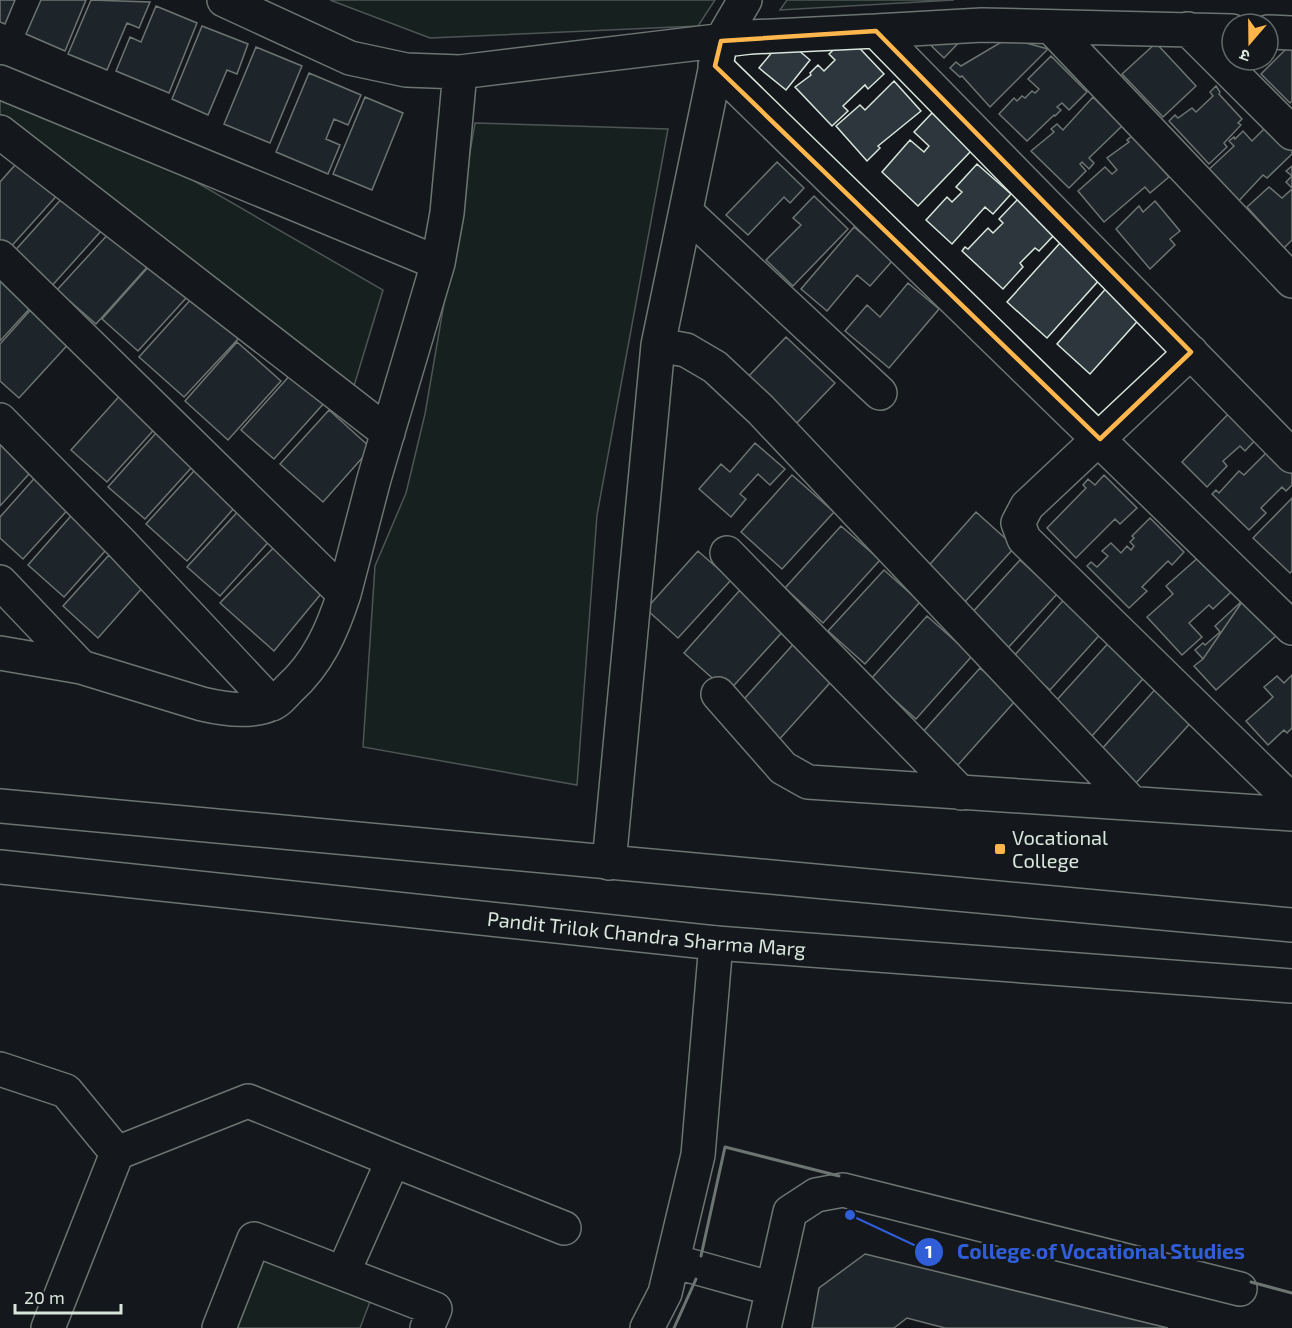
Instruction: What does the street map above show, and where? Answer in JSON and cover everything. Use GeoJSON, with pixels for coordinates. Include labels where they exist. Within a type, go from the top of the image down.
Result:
{"type":"FeatureCollection","features":[{"type":"Feature","properties":{"kind":"street"},"geometry":{"type":"LineString","coordinates":[[224,0],[350,58],[406,70],[460,72],[718,54],[750,37],[982,25],[1220,30]]}},
{"type":"Feature","properties":{"kind":"street"},"geometry":{"type":"LineString","coordinates":[[609,862],[658,345],[718,54],[745,0]]}},
{"type":"Feature","properties":{"kind":"street"},"geometry":{"type":"LineString","coordinates":[[1051,27],[1292,281]]}},
{"type":"Feature","properties":{"kind":"street"},"geometry":{"type":"LineString","coordinates":[[1188,29],[1292,133]]}},
{"type":"Feature","properties":{"kind":"street"},"geometry":{"type":"LineString","coordinates":[[876,31],[1292,456]]}},
{"type":"Feature","properties":{"kind":"street"},"geometry":{"type":"LineString","coordinates":[[718,54],[1100,439],[1292,628]]}},
{"type":"Feature","properties":{"kind":"street"},"geometry":{"type":"LineString","coordinates":[[0,653],[81,667],[170,696],[219,708],[249,709],[272,704],[306,673],[333,630],[438,263],[447,213],[460,72]]}},
{"type":"Feature","properties":{"kind":"street"},"geometry":{"type":"LineString","coordinates":[[0,82],[438,263]]}},
{"type":"Feature","properties":{"kind":"street"},"geometry":{"type":"LineString","coordinates":[[0,132],[388,433]]}},
{"type":"Feature","properties":{"kind":"street"},"geometry":{"type":"LineString","coordinates":[[686,212],[880,393]]}},
{"type":"Feature","properties":{"kind":"street"},"geometry":{"type":"LineString","coordinates":[[0,257],[344,594]]}},
{"type":"Feature","properties":{"kind":"street"},"geometry":{"type":"LineString","coordinates":[[658,345],[686,350],[715,367],[761,410],[1131,802]]}},
{"type":"Feature","properties":{"kind":"street"},"geometry":{"type":"LineString","coordinates":[[1191,352],[1027,506],[1018,523],[1024,539],[1292,801]]}},
{"type":"Feature","properties":{"kind":"street"},"geometry":{"type":"LineString","coordinates":[[0,420],[121,543],[272,704]]}},
{"type":"Feature","properties":{"kind":"street"},"geometry":{"type":"LineString","coordinates":[[727,553],[962,793]]}},
{"type":"Feature","properties":{"kind":"street"},"geometry":{"type":"LineString","coordinates":[[0,582],[81,667]]}},
{"type":"Feature","properties":{"kind":"street"},"geometry":{"type":"LineString","coordinates":[[718,694],[783,768],[808,782],[1292,814]]}},
{"type":"Feature","properties":{"kind":"street"},"geometry":{"type":"LineString","coordinates":[[0,806],[1292,926]]}},
{"type":"Feature","properties":{"kind":"street","name":"Pandit Trilok Chandra Sharma Marg"},"geometry":{"type":"LineString","coordinates":[[0,867],[716,943],[1292,986]]}},
{"type":"Feature","properties":{"kind":"street"},"geometry":{"type":"LineString","coordinates":[[646,1328],[665,1293],[698,1155],[716,943]]}},
{"type":"Feature","properties":{"kind":"street"},"geometry":{"type":"LineString","coordinates":[[0,1069],[66,1091],[117,1153]]}},
{"type":"Feature","properties":{"kind":"street"},"geometry":{"type":"LineString","coordinates":[[48,1328],[117,1153],[248,1101],[564,1228]]}},
{"type":"Feature","properties":{"kind":"street"},"geometry":{"type":"LineString","coordinates":[[343,1273],[393,1160]]}},
{"type":"Feature","properties":{"kind":"street"},"geometry":{"type":"LineString","coordinates":[[764,1328],[790,1212],[816,1195],[843,1190],[1240,1289]]}},
{"type":"Feature","properties":{"kind":"street"},"geometry":{"type":"LineString","coordinates":[[219,1328],[254,1239],[435,1309],[427,1328]]}},
{"type":"Feature","properties":{"kind":"street"},"geometry":{"type":"LineString","coordinates":[[673,1261],[772,1289]]}},
{"type":"Feature","properties":{"kind":"highlighted area"},"geometry":{"type":"Polygon","coordinates":[[[876,31],[1191,352],[1100,439],[715,66],[721,41],[876,31]]]}},
{"type":"Feature","properties":{"kind":"green space"},"geometry":{"type":"Polygon","coordinates":[[[330,0],[715,0],[698,26],[430,38],[330,0]]]}},
{"type":"Feature","properties":{"kind":"green space"},"geometry":{"type":"Polygon","coordinates":[[[787,0],[954,0],[780,10],[787,0]]]}},
{"type":"Feature","properties":{"kind":"green space"},"geometry":{"type":"Polygon","coordinates":[[[0,69],[383,290],[344,419],[0,122],[0,69]]]}},
{"type":"Feature","properties":{"kind":"green space"},"geometry":{"type":"Polygon","coordinates":[[[475,123],[668,129],[597,515],[577,785],[363,747],[375,566],[406,493],[425,414],[475,123]]]}},
{"type":"Feature","properties":{"kind":"green space"},"geometry":{"type":"Polygon","coordinates":[[[254,1239],[379,1278],[360,1328],[219,1328],[254,1239]]]}},
{"type":"Feature","properties":{"kind":"building"},"geometry":{"type":"Polygon","coordinates":[[[0,0],[15,0],[5,24],[0,22],[0,0]]]}},
{"type":"Feature","properties":{"kind":"building"},"geometry":{"type":"Polygon","coordinates":[[[41,0],[86,0],[65,51],[26,34],[41,0]]]}},
{"type":"Feature","properties":{"kind":"building"},"geometry":{"type":"Polygon","coordinates":[[[91,0],[150,2],[139,28],[127,23],[107,70],[68,54],[91,0]]]}},
{"type":"Feature","properties":{"kind":"building"},"geometry":{"type":"Polygon","coordinates":[[[156,6],[197,23],[169,93],[116,71],[130,37],[141,42],[156,6]]]}},
{"type":"Feature","properties":{"kind":"building"},"geometry":{"type":"Polygon","coordinates":[[[202,26],[248,44],[237,74],[227,70],[208,115],[172,99],[202,26]]]}},
{"type":"Feature","properties":{"kind":"building"},"geometry":{"type":"Polygon","coordinates":[[[969,32],[944,58],[920,35],[969,32]]]}},
{"type":"Feature","properties":{"kind":"building"},"geometry":{"type":"Polygon","coordinates":[[[848,36],[884,74],[868,89],[865,85],[843,106],[848,111],[832,126],[795,87],[811,75],[810,73],[818,65],[824,71],[835,60],[829,54],[848,36]]]}},
{"type":"Feature","properties":{"kind":"building"},"geometry":{"type":"Polygon","coordinates":[[[784,38],[810,60],[786,90],[759,68],[784,38]]]}},
{"type":"Feature","properties":{"kind":"building"},"geometry":{"type":"Polygon","coordinates":[[[1008,38],[1048,49],[990,107],[962,76],[960,77],[950,68],[956,62],[961,66],[1008,38]]]}},
{"type":"Feature","properties":{"kind":"building"},"geometry":{"type":"Polygon","coordinates":[[[1156,43],[1196,86],[1163,117],[1122,74],[1156,43]]]}},
{"type":"Feature","properties":{"kind":"building"},"geometry":{"type":"Polygon","coordinates":[[[1292,43],[1292,101],[1290,103],[1261,74],[1280,72],[1280,55],[1292,43]]]}},
{"type":"Feature","properties":{"kind":"building"},"geometry":{"type":"Polygon","coordinates":[[[256,47],[302,66],[270,143],[224,124],[256,47]]]}},
{"type":"Feature","properties":{"kind":"building"},"geometry":{"type":"Polygon","coordinates":[[[1051,56],[1087,92],[1069,110],[1062,103],[1057,107],[1061,110],[1027,141],[999,114],[1014,98],[1017,101],[1022,96],[1025,98],[1032,91],[1035,93],[1039,89],[1028,79],[1051,56]]]}},
{"type":"Feature","properties":{"kind":"building"},"geometry":{"type":"Polygon","coordinates":[[[309,73],[361,95],[348,125],[334,119],[326,139],[340,145],[328,174],[276,152],[309,73]]]}},
{"type":"Feature","properties":{"kind":"building"},"geometry":{"type":"Polygon","coordinates":[[[894,81],[921,111],[878,146],[880,148],[867,161],[836,126],[860,105],[865,110],[894,81]]]}},
{"type":"Feature","properties":{"kind":"building"},"geometry":{"type":"Polygon","coordinates":[[[1216,86],[1219,94],[1242,119],[1238,123],[1241,125],[1224,143],[1227,147],[1209,164],[1169,121],[1175,115],[1178,118],[1192,108],[1196,112],[1213,96],[1210,92],[1216,86]]]}},
{"type":"Feature","properties":{"kind":"building"},"geometry":{"type":"Polygon","coordinates":[[[365,97],[403,113],[372,190],[333,174],[365,97]]]}},
{"type":"Feature","properties":{"kind":"building"},"geometry":{"type":"Polygon","coordinates":[[[1093,97],[1122,126],[1089,158],[1094,163],[1089,169],[1082,162],[1080,164],[1086,171],[1069,188],[1031,151],[1054,132],[1051,129],[1057,124],[1063,130],[1093,97]]]}},
{"type":"Feature","properties":{"kind":"building"},"geometry":{"type":"Polygon","coordinates":[[[932,113],[972,150],[918,206],[882,172],[910,140],[924,152],[929,146],[914,132],[932,113]]]}},
{"type":"Feature","properties":{"kind":"building"},"geometry":{"type":"Polygon","coordinates":[[[1269,124],[1292,148],[1292,154],[1267,178],[1263,175],[1235,205],[1205,173],[1234,146],[1229,141],[1234,137],[1235,139],[1243,131],[1252,141],[1269,124]]]}},
{"type":"Feature","properties":{"kind":"building"},"geometry":{"type":"Polygon","coordinates":[[[1133,135],[1169,177],[1150,193],[1145,187],[1104,222],[1078,191],[1105,167],[1112,174],[1117,170],[1107,158],[1129,142],[1127,140],[1133,135]]]}},
{"type":"Feature","properties":{"kind":"building"},"geometry":{"type":"Polygon","coordinates":[[[23,156],[61,191],[8,250],[0,242],[0,182],[23,156]]]}},
{"type":"Feature","properties":{"kind":"building"},"geometry":{"type":"Polygon","coordinates":[[[777,162],[804,188],[790,203],[784,197],[748,235],[726,215],[777,162]]]}},
{"type":"Feature","properties":{"kind":"building"},"geometry":{"type":"Polygon","coordinates":[[[977,164],[1011,194],[993,214],[985,207],[952,244],[926,220],[947,197],[952,202],[962,192],[956,187],[977,164]]]}},
{"type":"Feature","properties":{"kind":"building"},"geometry":{"type":"Polygon","coordinates":[[[1292,166],[1292,176],[1286,171],[1292,166]]]}},
{"type":"Feature","properties":{"kind":"building"},"geometry":{"type":"Polygon","coordinates":[[[1292,176],[1292,188],[1286,182],[1292,176]]]}},
{"type":"Feature","properties":{"kind":"building"},"geometry":{"type":"Polygon","coordinates":[[[1269,187],[1282,198],[1292,189],[1292,240],[1284,248],[1247,207],[1269,187]]]}},
{"type":"Feature","properties":{"kind":"building"},"geometry":{"type":"Polygon","coordinates":[[[64,196],[102,230],[49,289],[11,255],[64,196]]]}},
{"type":"Feature","properties":{"kind":"building"},"geometry":{"type":"Polygon","coordinates":[[[814,196],[848,229],[793,286],[766,260],[801,225],[793,218],[814,196]]]}},
{"type":"Feature","properties":{"kind":"building"},"geometry":{"type":"Polygon","coordinates":[[[1018,199],[1055,234],[1039,251],[1035,248],[1020,263],[1023,267],[1003,289],[962,251],[965,247],[968,249],[988,228],[993,233],[1003,223],[999,219],[1018,199]]]}},
{"type":"Feature","properties":{"kind":"building"},"geometry":{"type":"Polygon","coordinates":[[[1155,201],[1180,231],[1170,239],[1175,245],[1150,269],[1116,229],[1139,206],[1143,212],[1155,201]]]}},
{"type":"Feature","properties":{"kind":"building"},"geometry":{"type":"Polygon","coordinates":[[[854,227],[893,260],[870,286],[857,275],[827,311],[801,289],[854,227]]]}},
{"type":"Feature","properties":{"kind":"building"},"geometry":{"type":"Polygon","coordinates":[[[111,231],[149,265],[96,324],[57,290],[111,231]]]}},
{"type":"Feature","properties":{"kind":"building"},"geometry":{"type":"Polygon","coordinates":[[[1060,243],[1101,278],[1047,338],[1007,302],[1060,243]]]}},
{"type":"Feature","properties":{"kind":"building"},"geometry":{"type":"Polygon","coordinates":[[[151,264],[187,297],[138,351],[102,319],[151,264]]]}},
{"type":"Feature","properties":{"kind":"building"},"geometry":{"type":"Polygon","coordinates":[[[0,277],[32,306],[0,341],[0,277]]]}},
{"type":"Feature","properties":{"kind":"building"},"geometry":{"type":"Polygon","coordinates":[[[908,283],[939,309],[889,368],[845,331],[867,305],[880,317],[908,283]]]}},
{"type":"Feature","properties":{"kind":"building"},"geometry":{"type":"Polygon","coordinates":[[[1109,285],[1143,315],[1090,374],[1057,344],[1109,285]]]}},
{"type":"Feature","properties":{"kind":"building"},"geometry":{"type":"Polygon","coordinates":[[[193,297],[239,338],[184,397],[139,357],[193,297]]]}},
{"type":"Feature","properties":{"kind":"building"},"geometry":{"type":"Polygon","coordinates":[[[35,305],[73,339],[19,398],[0,381],[0,344],[35,305]]]}},
{"type":"Feature","properties":{"kind":"building"},"geometry":{"type":"Polygon","coordinates":[[[786,337],[835,383],[794,426],[745,380],[786,337]]]}},
{"type":"Feature","properties":{"kind":"building"},"geometry":{"type":"Polygon","coordinates":[[[237,342],[281,381],[228,440],[185,401],[237,342]]]}},
{"type":"Feature","properties":{"kind":"building"},"geometry":{"type":"Polygon","coordinates":[[[292,373],[325,402],[274,459],[241,430],[292,373]]]}},
{"type":"Feature","properties":{"kind":"building"},"geometry":{"type":"Polygon","coordinates":[[[124,391],[160,423],[107,482],[71,450],[124,391]]]}},
{"type":"Feature","properties":{"kind":"building"},"geometry":{"type":"Polygon","coordinates":[[[1233,409],[1260,435],[1245,451],[1240,446],[1223,461],[1227,466],[1207,487],[1182,462],[1233,409]]]}},
{"type":"Feature","properties":{"kind":"building"},"geometry":{"type":"Polygon","coordinates":[[[329,410],[371,448],[323,502],[280,464],[329,410]]]}},
{"type":"Feature","properties":{"kind":"building"},"geometry":{"type":"Polygon","coordinates":[[[164,424],[201,457],[145,519],[108,487],[164,424]]]}},
{"type":"Feature","properties":{"kind":"building"},"geometry":{"type":"Polygon","coordinates":[[[0,433],[38,464],[0,506],[0,433]]]}},
{"type":"Feature","properties":{"kind":"building"},"geometry":{"type":"Polygon","coordinates":[[[755,443],[785,469],[770,485],[758,474],[740,494],[746,499],[731,517],[699,489],[721,464],[730,472],[755,443]]]}},
{"type":"Feature","properties":{"kind":"building"},"geometry":{"type":"Polygon","coordinates":[[[1273,446],[1292,465],[1292,485],[1286,491],[1282,487],[1261,508],[1266,513],[1249,530],[1212,494],[1216,490],[1219,493],[1239,471],[1244,475],[1273,446]]]}},
{"type":"Feature","properties":{"kind":"building"},"geometry":{"type":"Polygon","coordinates":[[[203,461],[244,497],[187,561],[146,524],[203,461]]]}},
{"type":"Feature","properties":{"kind":"building"},"geometry":{"type":"Polygon","coordinates":[[[39,473],[73,504],[23,559],[0,538],[0,517],[39,473]]]}},
{"type":"Feature","properties":{"kind":"building"},"geometry":{"type":"Polygon","coordinates":[[[792,475],[834,512],[782,569],[741,532],[792,475]]]}},
{"type":"Feature","properties":{"kind":"building"},"geometry":{"type":"Polygon","coordinates":[[[1104,475],[1137,508],[1120,524],[1115,519],[1076,558],[1047,528],[1086,488],[1083,485],[1088,479],[1095,485],[1104,475]]]}},
{"type":"Feature","properties":{"kind":"building"},"geometry":{"type":"Polygon","coordinates":[[[1292,498],[1292,571],[1290,573],[1253,538],[1292,498]]]}},
{"type":"Feature","properties":{"kind":"building"},"geometry":{"type":"Polygon","coordinates":[[[242,507],[274,536],[220,596],[187,567],[242,507]]]}},
{"type":"Feature","properties":{"kind":"building"},"geometry":{"type":"Polygon","coordinates":[[[77,509],[114,541],[64,597],[28,565],[77,509]]]}},
{"type":"Feature","properties":{"kind":"building"},"geometry":{"type":"Polygon","coordinates":[[[976,512],[1015,547],[962,605],[924,571],[976,512]]]}},
{"type":"Feature","properties":{"kind":"building"},"geometry":{"type":"Polygon","coordinates":[[[1150,518],[1184,552],[1172,565],[1168,561],[1142,587],[1147,591],[1129,608],[1087,566],[1091,562],[1097,567],[1108,556],[1102,551],[1111,543],[1121,553],[1127,546],[1131,550],[1134,546],[1130,542],[1134,538],[1132,536],[1150,518]]]}},
{"type":"Feature","properties":{"kind":"building"},"geometry":{"type":"Polygon","coordinates":[[[841,526],[880,560],[823,623],[785,588],[841,526]]]}},
{"type":"Feature","properties":{"kind":"building"},"geometry":{"type":"Polygon","coordinates":[[[278,543],[325,589],[274,651],[220,603],[278,543]]]}},
{"type":"Feature","properties":{"kind":"building"},"geometry":{"type":"Polygon","coordinates":[[[698,551],[731,580],[678,638],[646,609],[698,551]]]}},
{"type":"Feature","properties":{"kind":"building"},"geometry":{"type":"Polygon","coordinates":[[[109,555],[144,586],[98,638],[63,606],[109,555]]]}},
{"type":"Feature","properties":{"kind":"building"},"geometry":{"type":"Polygon","coordinates":[[[1200,556],[1232,591],[1213,609],[1209,605],[1189,623],[1202,637],[1182,655],[1147,617],[1173,594],[1166,586],[1200,556]]]}},
{"type":"Feature","properties":{"kind":"building"},"geometry":{"type":"Polygon","coordinates":[[[1020,560],[1057,594],[1007,649],[970,615],[1020,560]]]}},
{"type":"Feature","properties":{"kind":"building"},"geometry":{"type":"Polygon","coordinates":[[[884,570],[920,602],[865,664],[828,631],[884,570]]]}},
{"type":"Feature","properties":{"kind":"building"},"geometry":{"type":"Polygon","coordinates":[[[740,590],[785,629],[728,692],[684,653],[740,590]]]}},
{"type":"Feature","properties":{"kind":"building"},"geometry":{"type":"Polygon","coordinates":[[[1068,595],[1105,629],[1050,690],[1013,657],[1068,595]]]}},
{"type":"Feature","properties":{"kind":"building"},"geometry":{"type":"Polygon","coordinates":[[[1244,599],[1277,635],[1216,690],[1194,666],[1203,659],[1195,650],[1220,632],[1215,626],[1244,599]]]}},
{"type":"Feature","properties":{"kind":"building"},"geometry":{"type":"Polygon","coordinates":[[[1244,599],[1277,635],[1216,690],[1194,666],[1203,659],[1244,599]]]}},
{"type":"Feature","properties":{"kind":"building"},"geometry":{"type":"Polygon","coordinates":[[[927,616],[972,656],[916,719],[871,679],[927,616]]]}},
{"type":"Feature","properties":{"kind":"building"},"geometry":{"type":"Polygon","coordinates":[[[1112,639],[1149,672],[1092,736],[1055,702],[1112,639]]]}},
{"type":"Feature","properties":{"kind":"building"},"geometry":{"type":"Polygon","coordinates":[[[797,640],[837,675],[777,742],[737,707],[797,640]]]}},
{"type":"Feature","properties":{"kind":"building"},"geometry":{"type":"Polygon","coordinates":[[[980,668],[1016,700],[957,766],[921,734],[980,668]]]}},
{"type":"Feature","properties":{"kind":"building"},"geometry":{"type":"Polygon","coordinates":[[[1292,675],[1292,728],[1287,733],[1284,730],[1268,745],[1246,721],[1273,697],[1264,687],[1277,676],[1284,683],[1292,675]]]}},
{"type":"Feature","properties":{"kind":"building"},"geometry":{"type":"Polygon","coordinates":[[[1159,685],[1195,718],[1136,783],[1100,751],[1159,685]]]}},
{"type":"Feature","properties":{"kind":"building"},"geometry":{"type":"Polygon","coordinates":[[[865,1254],[1168,1328],[945,1328],[907,1318],[894,1328],[812,1328],[819,1288],[865,1254]]]}},
{"type":"Feature","properties":{"kind":"wall"},"geometry":{"type":"LineString","coordinates":[[701,1256],[725,1147],[839,1176]]}},
{"type":"Feature","properties":{"kind":"wall"},"geometry":{"type":"LineString","coordinates":[[674,1328],[696,1279]]}},
{"type":"Feature","properties":{"kind":"wall"},"geometry":{"type":"LineString","coordinates":[[1251,1282],[1292,1293]]}},
{"type":"Feature","properties":{"kind":"place","name":"Vocational College"},"geometry":{"type":"Point","coordinates":[1000,849]}},
{"type":"Feature","properties":{"kind":"place","name":"College of Vocational Studies"},"geometry":{"type":"Point","coordinates":[850,1215]}}]}
